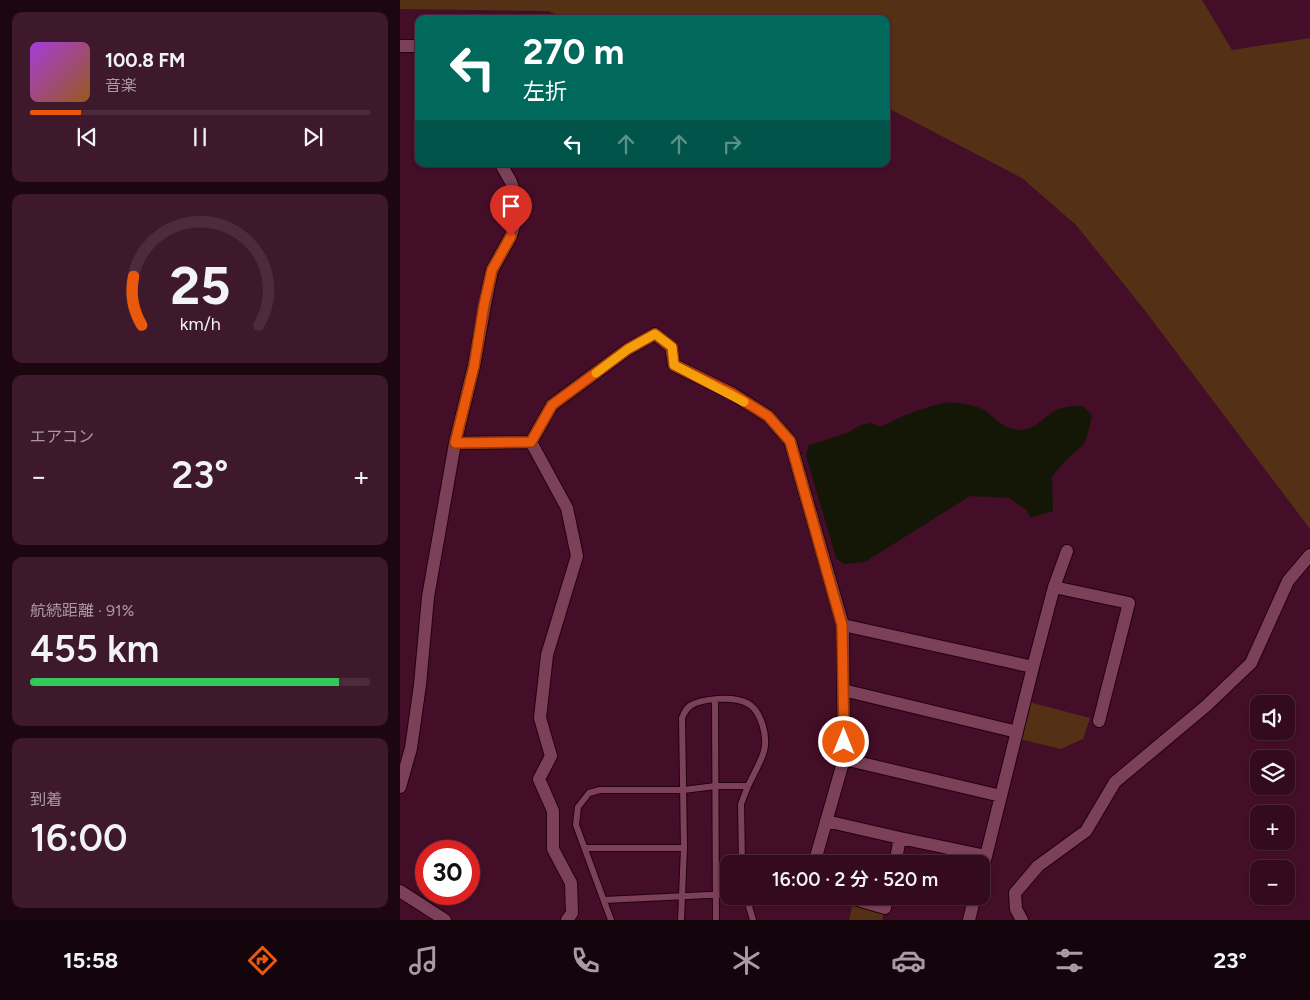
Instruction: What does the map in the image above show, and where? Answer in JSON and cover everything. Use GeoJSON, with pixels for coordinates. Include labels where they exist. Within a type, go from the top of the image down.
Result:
{"type":"FeatureCollection","features":[{"type":"Feature","properties":{"kind":"street"},"geometry":{"type":"LineString","coordinates":[[400,46],[415,46]]}},
{"type":"Feature","properties":{"kind":"street"},"geometry":{"type":"LineString","coordinates":[[400,787],[411,748],[420,685],[428,597],[455,443],[474,366],[492,270],[511,236],[519,207],[511,182],[503,167]]}},
{"type":"Feature","properties":{"kind":"street"},"geometry":{"type":"LineString","coordinates":[[531,442],[552,405],[628,349],[655,334],[672,347],[674,365],[733,394],[768,416],[790,441],[842,625],[844,759],[817,855]]}},
{"type":"Feature","properties":{"kind":"street"},"geometry":{"type":"LineString","coordinates":[[455,443],[531,442]]}},
{"type":"Feature","properties":{"kind":"street"},"geometry":{"type":"LineString","coordinates":[[531,442],[567,508],[577,556],[547,655],[540,718],[551,756],[539,779],[552,811],[553,849],[571,883],[572,913],[567,920]]}},
{"type":"Feature","properties":{"kind":"street"},"geometry":{"type":"LineString","coordinates":[[986,855],[1054,587],[1067,551]]}},
{"type":"Feature","properties":{"kind":"street"},"geometry":{"type":"LineString","coordinates":[[1022,920],[1016,909],[1015,892],[1038,866],[1086,831],[1115,782],[1206,706],[1251,664],[1288,581],[1310,555]]}},
{"type":"Feature","properties":{"kind":"street"},"geometry":{"type":"LineString","coordinates":[[1054,587],[1129,603],[1099,721]]}},
{"type":"Feature","properties":{"kind":"street"},"geometry":{"type":"LineString","coordinates":[[842,625],[1033,667]]}},
{"type":"Feature","properties":{"kind":"street"},"geometry":{"type":"LineString","coordinates":[[843,690],[1017,732]]}},
{"type":"Feature","properties":{"kind":"street"},"geometry":{"type":"LineString","coordinates":[[844,759],[1001,796]]}},
{"type":"Feature","properties":{"kind":"street"},"geometry":{"type":"LineString","coordinates":[[826,821],[981,855]]}},
{"type":"Feature","properties":{"kind":"street"},"geometry":{"type":"LineString","coordinates":[[897,855],[900,838]]}},
{"type":"Feature","properties":{"kind":"street"},"geometry":{"type":"LineString","coordinates":[[400,892],[445,920]]}},
{"type":"Feature","properties":{"kind":"street"},"geometry":{"type":"LineString","coordinates":[[875,905],[885,908],[886,905]]}},
{"type":"Feature","properties":{"kind":"street"},"geometry":{"type":"LineString","coordinates":[[969,920],[973,905]]}},
{"type":"Feature","properties":{"kind":"lane"},"geometry":{"type":"LineString","coordinates":[[681,920],[684,848],[682,718],[685,711],[692,705],[702,701],[729,698],[748,703],[762,717],[765,750],[741,804],[742,855]]}},
{"type":"Feature","properties":{"kind":"lane"},"geometry":{"type":"LineString","coordinates":[[715,700],[716,920]]}},
{"type":"Feature","properties":{"kind":"lane"},"geometry":{"type":"LineString","coordinates":[[611,920],[576,825],[578,807],[589,793],[600,790],[683,790],[716,786],[748,786]]}},
{"type":"Feature","properties":{"kind":"lane"},"geometry":{"type":"LineString","coordinates":[[585,848],[684,848]]}},
{"type":"Feature","properties":{"kind":"lane"},"geometry":{"type":"LineString","coordinates":[[604,900],[720,894]]}},
{"type":"Feature","properties":{"kind":"lane"},"geometry":{"type":"LineString","coordinates":[[749,905],[753,920]]}},
{"type":"Feature","properties":{"kind":"shaded area"},"geometry":{"type":"Polygon","coordinates":[[[400,0],[1202,0],[1232,50],[1310,38],[1310,529],[1143,308],[1076,225],[1022,178],[890,109],[890,15],[558,15],[548,11],[400,9],[400,0]]]}},
{"type":"Feature","properties":{"kind":"shaded area"},"geometry":{"type":"Polygon","coordinates":[[[950,402],[980,408],[1005,426],[1020,430],[1034,426],[1056,410],[1064,407],[1083,406],[1092,415],[1084,444],[1064,462],[1052,477],[1053,511],[1030,518],[1027,510],[1009,498],[970,496],[865,562],[844,564],[836,558],[806,455],[809,445],[847,433],[861,425],[871,423],[880,427],[914,412],[950,402]]]}},
{"type":"Feature","properties":{"kind":"shaded area"},"geometry":{"type":"Polygon","coordinates":[[[1025,701],[1090,718],[1083,739],[1061,749],[1015,738],[1025,701]]]}},
{"type":"Feature","properties":{"kind":"shaded area"},"geometry":{"type":"Polygon","coordinates":[[[853,905],[875,905],[885,908],[882,920],[849,920],[853,905]]]}},
{"type":"Feature","properties":{"kind":"slow traffic"},"geometry":{"type":"LineString","coordinates":[[596,373],[628,349],[655,334],[672,347],[674,365],[733,394],[744,402]]}},
{"type":"Feature","properties":{"kind":"route"},"geometry":{"type":"LineString","coordinates":[[511,236],[492,270],[474,366],[455,443],[531,442],[552,405],[628,349],[655,334],[672,347],[674,365],[733,394],[768,416],[790,441],[842,625],[844,742]]}}]}
